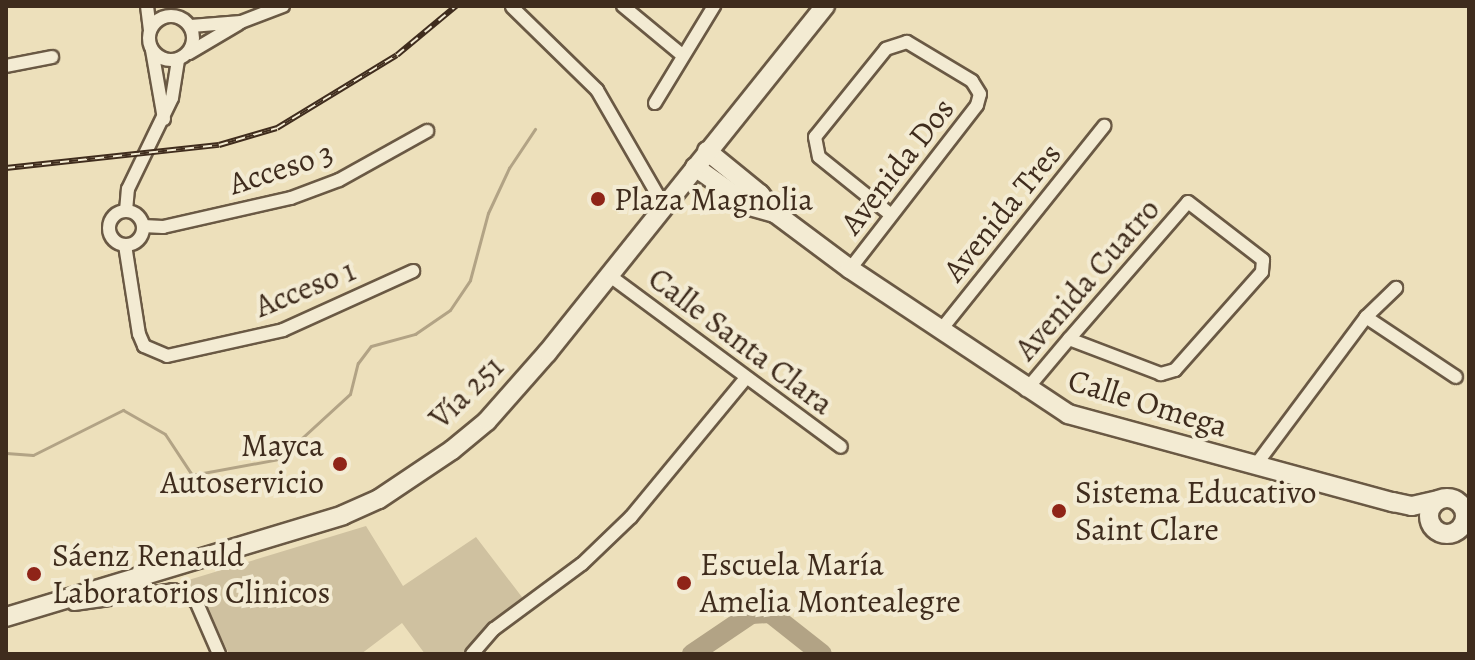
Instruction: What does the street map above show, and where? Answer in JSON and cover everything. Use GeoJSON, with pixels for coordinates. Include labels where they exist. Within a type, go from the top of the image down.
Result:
{"type":"FeatureCollection","features":[{"type":"Feature","properties":{"kind":"main road","name":"Vía 251"},"geometry":{"type":"LineString","coordinates":[[7,616],[379,499],[487,421],[610,276],[825,6]]}},
{"type":"Feature","properties":{"kind":"main road","name":"Calle Omega"},"geometry":{"type":"LineString","coordinates":[[707,151],[775,213],[850,269],[1026,390],[1090,422],[1412,506],[1444,533],[1465,524]]}},
{"type":"Feature","properties":{"kind":"main road","name":"Calle Omega"},"geometry":{"type":"LineString","coordinates":[[695,167],[750,206],[775,213]]}},
{"type":"Feature","properties":{"kind":"main road","name":"Calle Omega"},"geometry":{"type":"LineString","coordinates":[[1412,506],[1438,500]]}},
{"type":"Feature","properties":{"kind":"main road"},"geometry":{"type":"LineString","coordinates":[[1430,520],[1438,500],[1455,500],[1465,524]]}},
{"type":"Feature","properties":{"kind":"street"},"geometry":{"type":"LineString","coordinates":[[147,6],[164,119]]}},
{"type":"Feature","properties":{"kind":"street"},"geometry":{"type":"LineString","coordinates":[[152,50],[168,60],[182,57],[241,22],[283,6]]}},
{"type":"Feature","properties":{"kind":"street"},"geometry":{"type":"LineString","coordinates":[[623,6],[681,54]]}},
{"type":"Feature","properties":{"kind":"street"},"geometry":{"type":"LineString","coordinates":[[655,103],[681,54],[714,6]]}},
{"type":"Feature","properties":{"kind":"street"},"geometry":{"type":"LineString","coordinates":[[512,7],[597,90],[664,206]]}},
{"type":"Feature","properties":{"kind":"street"},"geometry":{"type":"LineString","coordinates":[[150,30],[173,11],[191,26],[241,22]]}},
{"type":"Feature","properties":{"kind":"street"},"geometry":{"type":"LineString","coordinates":[[126,211],[143,226],[139,240],[125,245],[112,238],[110,224],[126,211],[128,189],[164,119],[182,57],[192,46],[191,26]]}},
{"type":"Feature","properties":{"kind":"street","name":"Avenida Dos"},"geometry":{"type":"LineString","coordinates":[[850,269],[977,105],[980,94],[972,81],[919,46],[895,44],[820,128],[815,148],[846,183],[890,214]]}},
{"type":"Feature","properties":{"kind":"street"},"geometry":{"type":"LineString","coordinates":[[6,66],[52,57]]}},
{"type":"Feature","properties":{"kind":"street","name":"Avenida Tres"},"geometry":{"type":"LineString","coordinates":[[940,331],[1104,126]]}},
{"type":"Feature","properties":{"kind":"street","name":"Acceso 3"},"geometry":{"type":"LineString","coordinates":[[143,226],[163,227],[291,198],[339,180],[427,131]]}},
{"type":"Feature","properties":{"kind":"street","name":"Avenida Cuatro"},"geometry":{"type":"LineString","coordinates":[[1026,390],[1069,339],[1188,202],[1263,260],[1262,272],[1175,370],[1161,374],[1069,339]]}},
{"type":"Feature","properties":{"kind":"street","name":"Acceso 1"},"geometry":{"type":"LineString","coordinates":[[125,245],[139,334],[144,346],[167,356],[283,330],[413,271]]}},
{"type":"Feature","properties":{"kind":"street","name":"Calle Santa Clara"},"geometry":{"type":"LineString","coordinates":[[610,276],[841,447]]}},
{"type":"Feature","properties":{"kind":"street"},"geometry":{"type":"LineString","coordinates":[[1255,466],[1366,317],[1396,288]]}},
{"type":"Feature","properties":{"kind":"street"},"geometry":{"type":"LineString","coordinates":[[1366,317],[1456,377]]}},
{"type":"Feature","properties":{"kind":"street"},"geometry":{"type":"LineString","coordinates":[[472,654],[494,629],[582,564],[631,517],[746,378]]}},
{"type":"Feature","properties":{"kind":"street"},"geometry":{"type":"LineString","coordinates":[[7,616],[173,590],[196,601],[219,654]]}},
{"type":"Feature","properties":{"kind":"shaded area"},"geometry":{"type":"Polygon","coordinates":[[[366,526],[403,586],[476,537],[525,601],[491,625],[464,654],[425,654],[402,623],[361,654],[229,654],[203,599],[172,585],[366,526]]]}},
{"type":"Feature","properties":{"kind":"waterway"},"geometry":{"type":"LineString","coordinates":[[6,453],[33,455],[123,410],[165,434],[192,475],[279,459],[350,394],[358,363],[371,346],[415,334],[450,310],[470,280],[488,213],[509,168],[535,129]]}},
{"type":"Feature","properties":{"kind":"waterway"},"geometry":{"type":"LineString","coordinates":[[692,654],[751,614],[770,613],[822,654]]}},
{"type":"Feature","properties":{"kind":"railway"},"geometry":{"type":"LineString","coordinates":[[6,168],[219,145],[277,128],[397,55],[456,6]]}},
{"type":"Feature","properties":{"kind":"place","name":"Plaza Magnolia"},"geometry":{"type":"Point","coordinates":[598,199]}},
{"type":"Feature","properties":{"kind":"place","name":"Mayca Autoservicio"},"geometry":{"type":"Point","coordinates":[340,464]}},
{"type":"Feature","properties":{"kind":"place","name":"Sistema Educativo Saint Clare"},"geometry":{"type":"Point","coordinates":[1059,511]}},
{"type":"Feature","properties":{"kind":"place","name":"Sáenz Renauld Laboratorios Clinicos"},"geometry":{"type":"Point","coordinates":[34,574]}},
{"type":"Feature","properties":{"kind":"place","name":"Escuela María Amelia Montealegre"},"geometry":{"type":"Point","coordinates":[684,583]}}]}
